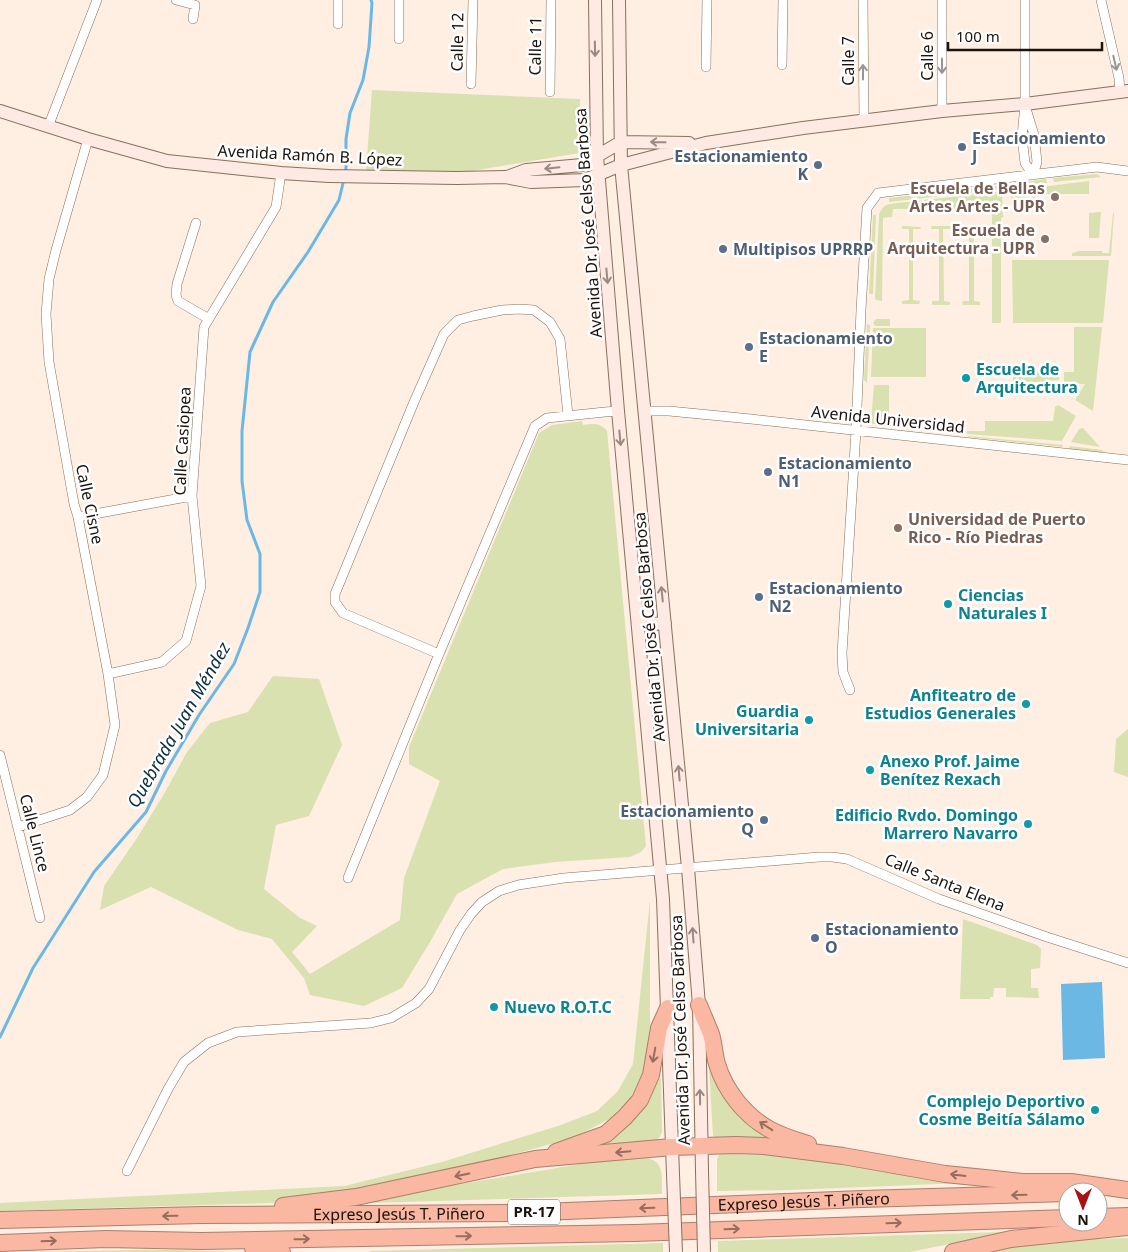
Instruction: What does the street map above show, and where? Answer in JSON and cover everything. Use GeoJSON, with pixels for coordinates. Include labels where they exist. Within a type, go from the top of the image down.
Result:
{"type":"FeatureCollection","features":[{"type":"Feature","properties":{"kind":"highway"},"geometry":{"type":"LineString","coordinates":[[699,1005],[711,1035],[716,1063],[728,1091],[738,1102],[768,1128],[785,1136],[843,1156]]}},
{"type":"Feature","properties":{"kind":"highway"},"geometry":{"type":"LineString","coordinates":[[535,1159],[606,1134],[640,1100],[650,1075],[659,1028],[668,1008]]}},
{"type":"Feature","properties":{"kind":"highway"},"geometry":{"type":"LineString","coordinates":[[202,1216],[356,1197],[535,1159],[702,1146],[764,1146],[843,1156],[944,1174],[1022,1182],[1071,1182],[1128,1191]]}},
{"type":"Feature","properties":{"kind":"highway"},"geometry":{"type":"LineString","coordinates":[[1108,1192],[1128,1191]]}},
{"type":"Feature","properties":{"kind":"highway","name":"Expreso Jesús T. Piñero"},"geometry":{"type":"LineString","coordinates":[[0,1220],[517,1213],[862,1199],[1058,1194]]}},
{"type":"Feature","properties":{"kind":"highway"},"geometry":{"type":"LineString","coordinates":[[1108,1217],[1128,1216]]}},
{"type":"Feature","properties":{"kind":"highway","name":"Expreso Jesús T. Piñero"},"geometry":{"type":"LineString","coordinates":[[0,1243],[106,1239],[201,1241],[645,1232],[1058,1218]]}},
{"type":"Feature","properties":{"kind":"highway"},"geometry":{"type":"LineString","coordinates":[[953,1252],[1011,1239],[1128,1227]]}},
{"type":"Feature","properties":{"kind":"highway"},"geometry":{"type":"LineString","coordinates":[[201,1241],[282,1252]]}},
{"type":"Feature","properties":{"kind":"main road","name":"Avenida Dr. José Celso Barbosa"},"geometry":{"type":"LineString","coordinates":[[595,0],[598,175],[663,899],[676,1252]]}},
{"type":"Feature","properties":{"kind":"main road","name":"Avenida Dr. José Celso Barbosa"},"geometry":{"type":"LineString","coordinates":[[619,0],[621,165],[688,868],[699,1005],[704,1252]]}},
{"type":"Feature","properties":{"kind":"main road"},"geometry":{"type":"LineString","coordinates":[[621,142],[706,143],[803,128],[1124,92]]}},
{"type":"Feature","properties":{"kind":"main road","name":"Avenida Ramón B. López"},"geometry":{"type":"LineString","coordinates":[[0,111],[88,139],[167,161],[329,176],[505,177],[531,182],[585,180],[621,165],[706,143]]}},
{"type":"Feature","properties":{"kind":"main road","name":"Avenida Ramón B. López"},"geometry":{"type":"LineString","coordinates":[[505,177],[526,170],[582,165],[621,142]]}},
{"type":"Feature","properties":{"kind":"main road"},"geometry":{"type":"LineString","coordinates":[[638,625],[665,623]]}},
{"type":"Feature","properties":{"kind":"street"},"geometry":{"type":"LineString","coordinates":[[48,127],[97,0]]}},
{"type":"Feature","properties":{"kind":"street"},"geometry":{"type":"LineString","coordinates":[[176,0],[195,5],[193,19]]}},
{"type":"Feature","properties":{"kind":"street"},"geometry":{"type":"LineString","coordinates":[[338,0],[338,24]]}},
{"type":"Feature","properties":{"kind":"street"},"geometry":{"type":"LineString","coordinates":[[399,0],[399,39]]}},
{"type":"Feature","properties":{"kind":"street","name":"Calle 12"},"geometry":{"type":"LineString","coordinates":[[471,84],[473,0]]}},
{"type":"Feature","properties":{"kind":"street","name":"Calle 11"},"geometry":{"type":"LineString","coordinates":[[550,92],[551,0]]}},
{"type":"Feature","properties":{"kind":"street"},"geometry":{"type":"LineString","coordinates":[[706,0],[706,67]]}},
{"type":"Feature","properties":{"kind":"street"},"geometry":{"type":"LineString","coordinates":[[782,65],[783,0]]}},
{"type":"Feature","properties":{"kind":"street","name":"Calle 7"},"geometry":{"type":"LineString","coordinates":[[863,0],[864,121]]}},
{"type":"Feature","properties":{"kind":"street","name":"Calle 6"},"geometry":{"type":"LineString","coordinates":[[942,0],[942,112]]}},
{"type":"Feature","properties":{"kind":"street"},"geometry":{"type":"LineString","coordinates":[[1025,0],[1025,104],[1034,135],[1037,162],[1033,174]]}},
{"type":"Feature","properties":{"kind":"street"},"geometry":{"type":"LineString","coordinates":[[1101,0],[1124,92]]}},
{"type":"Feature","properties":{"kind":"street","name":"Calle Cisne"},"geometry":{"type":"LineString","coordinates":[[18,827],[70,810],[88,796],[103,775],[116,725],[49,362],[46,314],[49,279],[88,139]]}},
{"type":"Feature","properties":{"kind":"street"},"geometry":{"type":"LineString","coordinates":[[850,690],[843,672],[842,653],[856,431],[867,208],[878,193],[1097,167],[1128,171]]}},
{"type":"Feature","properties":{"kind":"street","name":"Calle Casiopea"},"geometry":{"type":"LineString","coordinates":[[108,674],[162,662],[186,641],[201,586],[192,496],[204,327],[276,207],[281,173]]}},
{"type":"Feature","properties":{"kind":"street"},"geometry":{"type":"LineString","coordinates":[[196,223],[176,295],[178,301],[209,319]]}},
{"type":"Feature","properties":{"kind":"street"},"geometry":{"type":"LineString","coordinates":[[440,654],[343,613],[335,602],[335,594],[444,334],[458,320],[473,316],[502,310],[534,310],[550,322],[560,339],[568,415]]}},
{"type":"Feature","properties":{"kind":"street"},"geometry":{"type":"LineString","coordinates":[[348,878],[535,426],[547,418],[618,411]]}},
{"type":"Feature","properties":{"kind":"street","name":"Avenida Universidad"},"geometry":{"type":"LineString","coordinates":[[644,411],[670,411],[1128,460]]}},
{"type":"Feature","properties":{"kind":"street"},"geometry":{"type":"LineString","coordinates":[[78,517],[192,496]]}},
{"type":"Feature","properties":{"kind":"street","name":"Calle Lince"},"geometry":{"type":"LineString","coordinates":[[0,755],[40,918]]}},
{"type":"Feature","properties":{"kind":"street","name":"Calle Santa Elena"},"geometry":{"type":"LineString","coordinates":[[127,1171],[168,1089],[184,1062],[208,1043],[237,1032],[371,1023],[391,1018],[416,1003],[429,990],[460,930],[482,902],[498,892],[518,885],[564,878],[832,857],[847,859],[939,899],[1128,963]]}},
{"type":"Feature","properties":{"kind":"green space"},"geometry":{"type":"Polygon","coordinates":[[[372,90],[580,99],[579,153],[466,172],[366,171],[372,90]]]}},
{"type":"Feature","properties":{"kind":"green space"},"geometry":{"type":"Polygon","coordinates":[[[1097,174],[1101,177],[1054,182],[1053,178],[1097,174]]]}},
{"type":"Feature","properties":{"kind":"green space"},"geometry":{"type":"Polygon","coordinates":[[[1046,179],[1047,183],[1011,187],[1011,184],[1046,179]]]}},
{"type":"Feature","properties":{"kind":"green space"},"geometry":{"type":"Polygon","coordinates":[[[1089,181],[1089,194],[1036,194],[1036,207],[1033,207],[1033,188],[1089,181]]]}},
{"type":"Feature","properties":{"kind":"green space"},"geometry":{"type":"Polygon","coordinates":[[[1002,185],[1002,189],[889,202],[889,198],[1002,185]]]}},
{"type":"Feature","properties":{"kind":"green space"},"geometry":{"type":"Polygon","coordinates":[[[1028,188],[1027,198],[1024,198],[1025,208],[1012,211],[1011,191],[1028,188]]]}},
{"type":"Feature","properties":{"kind":"green space"},"geometry":{"type":"Polygon","coordinates":[[[1002,191],[1001,323],[992,323],[992,205],[970,205],[969,208],[893,209],[892,217],[883,218],[882,301],[876,300],[879,215],[884,206],[1002,191]]]}},
{"type":"Feature","properties":{"kind":"green space"},"geometry":{"type":"Polygon","coordinates":[[[1101,212],[1099,238],[1089,238],[1089,213],[1101,212]]]}},
{"type":"Feature","properties":{"kind":"green space"},"geometry":{"type":"Polygon","coordinates":[[[1113,213],[1111,256],[1072,256],[1072,253],[1077,251],[1102,251],[1102,253],[1109,253],[1113,213]]]}},
{"type":"Feature","properties":{"kind":"green space"},"geometry":{"type":"Polygon","coordinates":[[[873,215],[876,215],[873,294],[869,294],[873,215]]]}},
{"type":"Feature","properties":{"kind":"green space"},"geometry":{"type":"Polygon","coordinates":[[[902,226],[921,227],[920,229],[913,229],[913,300],[920,301],[919,304],[902,304],[902,301],[909,300],[909,229],[902,229],[902,226]]]}},
{"type":"Feature","properties":{"kind":"green space"},"geometry":{"type":"Polygon","coordinates":[[[932,226],[951,226],[951,229],[943,229],[944,301],[950,302],[950,305],[932,304],[932,301],[939,301],[939,229],[932,229],[932,226]]]}},
{"type":"Feature","properties":{"kind":"green space"},"geometry":{"type":"Polygon","coordinates":[[[961,227],[981,227],[980,229],[974,229],[974,301],[980,302],[980,305],[962,304],[963,301],[969,301],[969,229],[962,229],[961,227]]]}},
{"type":"Feature","properties":{"kind":"green space"},"geometry":{"type":"Polygon","coordinates":[[[1012,260],[1109,260],[1103,323],[1013,323],[1012,260]]]}},
{"type":"Feature","properties":{"kind":"green space"},"geometry":{"type":"Polygon","coordinates":[[[876,319],[889,319],[890,326],[875,326],[873,323],[876,319]]]}},
{"type":"Feature","properties":{"kind":"green space"},"geometry":{"type":"Polygon","coordinates":[[[867,324],[870,325],[867,383],[864,380],[867,324]]]}},
{"type":"Feature","properties":{"kind":"green space"},"geometry":{"type":"Polygon","coordinates":[[[1074,327],[1102,327],[1093,411],[1075,400],[1085,384],[1064,383],[1064,372],[1074,372],[1074,327]]]}},
{"type":"Feature","properties":{"kind":"green space"},"geometry":{"type":"Polygon","coordinates":[[[873,328],[926,328],[926,377],[871,377],[873,328]]]}},
{"type":"Feature","properties":{"kind":"green space"},"geometry":{"type":"Polygon","coordinates":[[[1013,372],[1059,372],[1059,380],[1013,382],[1013,372]]]}},
{"type":"Feature","properties":{"kind":"green space"},"geometry":{"type":"Polygon","coordinates":[[[874,385],[889,385],[889,415],[896,416],[897,422],[943,422],[943,433],[873,424],[871,422],[874,385]]]}},
{"type":"Feature","properties":{"kind":"green space"},"geometry":{"type":"Polygon","coordinates":[[[1058,405],[1076,416],[1062,441],[967,434],[967,431],[985,431],[985,421],[1053,421],[1055,407],[1058,405]]]}},
{"type":"Feature","properties":{"kind":"green space"},"geometry":{"type":"Polygon","coordinates":[[[582,421],[583,425],[599,425],[607,431],[646,846],[641,852],[630,857],[555,862],[503,869],[457,894],[402,988],[364,1006],[310,995],[304,978],[272,939],[238,930],[151,887],[100,910],[104,886],[137,838],[187,752],[210,723],[248,712],[273,676],[319,679],[342,745],[309,816],[276,825],[264,889],[300,918],[317,926],[292,952],[310,974],[400,920],[404,878],[440,781],[409,764],[409,747],[539,433],[552,425],[582,421]]]}},
{"type":"Feature","properties":{"kind":"green space"},"geometry":{"type":"Polygon","coordinates":[[[1083,428],[1100,447],[1071,442],[1079,429],[1083,428]]]}},
{"type":"Feature","properties":{"kind":"green space"},"geometry":{"type":"Polygon","coordinates":[[[968,436],[1063,445],[1062,447],[968,436]]]}},
{"type":"Feature","properties":{"kind":"green space"},"geometry":{"type":"Polygon","coordinates":[[[1070,446],[1102,450],[1105,453],[1069,449],[1070,446]]]}},
{"type":"Feature","properties":{"kind":"green space"},"geometry":{"type":"Polygon","coordinates":[[[1128,729],[1128,777],[1114,772],[1116,739],[1128,729]]]}},
{"type":"Feature","properties":{"kind":"green space"},"geometry":{"type":"Polygon","coordinates":[[[650,900],[650,1025],[647,1057],[641,1085],[613,1117],[573,1138],[444,1173],[344,1196],[270,1203],[0,1211],[0,1203],[344,1186],[442,1162],[561,1125],[597,1111],[618,1091],[633,1064],[650,900]]]}},
{"type":"Feature","properties":{"kind":"green space"},"geometry":{"type":"Polygon","coordinates":[[[963,919],[1037,945],[1041,949],[1040,968],[1031,969],[1031,988],[1038,988],[1039,998],[1006,997],[1006,988],[994,988],[993,997],[990,997],[990,999],[960,999],[963,919]]]}},
{"type":"Feature","properties":{"kind":"green space"},"geometry":{"type":"Polygon","coordinates":[[[708,1051],[768,1136],[765,1140],[715,1139],[713,1136],[708,1051]]]}},
{"type":"Feature","properties":{"kind":"green space"},"geometry":{"type":"Polygon","coordinates":[[[656,1079],[661,1079],[662,1132],[659,1138],[656,1140],[602,1146],[656,1079]]]}},
{"type":"Feature","properties":{"kind":"green space"},"geometry":{"type":"Polygon","coordinates":[[[719,1155],[764,1155],[941,1176],[963,1183],[717,1191],[717,1159],[719,1155]]]}},
{"type":"Feature","properties":{"kind":"green space"},"geometry":{"type":"Polygon","coordinates":[[[648,1158],[654,1160],[660,1168],[662,1194],[374,1203],[371,1201],[373,1199],[598,1161],[648,1158]]]}},
{"type":"Feature","properties":{"kind":"green space"},"geometry":{"type":"Polygon","coordinates":[[[1003,1232],[910,1252],[718,1252],[718,1241],[1003,1232]]]}},
{"type":"Feature","properties":{"kind":"green space"},"geometry":{"type":"Polygon","coordinates":[[[1128,1238],[1128,1252],[982,1252],[1026,1241],[1128,1238]]]}},
{"type":"Feature","properties":{"kind":"green space"},"geometry":{"type":"Polygon","coordinates":[[[663,1243],[663,1252],[369,1252],[371,1251],[663,1243]]]}},
{"type":"Feature","properties":{"kind":"green space"},"geometry":{"type":"Polygon","coordinates":[[[139,1250],[232,1252],[26,1252],[139,1250]]]}},
{"type":"Feature","properties":{"kind":"water"},"geometry":{"type":"Polygon","coordinates":[[[1102,982],[1105,1058],[1063,1060],[1061,984],[1102,982]]]}},
{"type":"Feature","properties":{"kind":"waterway","name":"Quebrada Juan Méndez"},"geometry":{"type":"LineString","coordinates":[[345,173],[346,139],[350,113],[363,80],[369,47],[371,0]]}},
{"type":"Feature","properties":{"kind":"waterway","name":"Quebrada Juan Méndez"},"geometry":{"type":"LineString","coordinates":[[0,1037],[33,968],[94,872],[146,812],[166,771],[199,715],[234,664],[260,592],[260,554],[247,520],[242,481],[242,431],[250,352],[273,302],[308,252],[339,200],[344,179]]}},
{"type":"Feature","properties":{"kind":"place","name":"Estacionamiento J"},"geometry":{"type":"Point","coordinates":[962,147]}},
{"type":"Feature","properties":{"kind":"place","name":"Estacionamiento K"},"geometry":{"type":"Point","coordinates":[818,165]}},
{"type":"Feature","properties":{"kind":"place","name":"Escuela de Bellas Artes Artes - UPR"},"geometry":{"type":"Point","coordinates":[1055,197]}},
{"type":"Feature","properties":{"kind":"place","name":"Escuela de Arquitectura - UPR"},"geometry":{"type":"Point","coordinates":[1045,239]}},
{"type":"Feature","properties":{"kind":"place","name":"Multipisos UPRRP"},"geometry":{"type":"Point","coordinates":[723,249]}},
{"type":"Feature","properties":{"kind":"place","name":"Estacionamiento E"},"geometry":{"type":"Point","coordinates":[749,347]}},
{"type":"Feature","properties":{"kind":"place","name":"Escuela de Arquitectura"},"geometry":{"type":"Point","coordinates":[966,378]}},
{"type":"Feature","properties":{"kind":"place","name":"Estacionamiento N1"},"geometry":{"type":"Point","coordinates":[768,472]}},
{"type":"Feature","properties":{"kind":"place","name":"Universidad de Puerto Rico - Río Piedras"},"geometry":{"type":"Point","coordinates":[898,528]}},
{"type":"Feature","properties":{"kind":"place","name":"Estacionamiento N2"},"geometry":{"type":"Point","coordinates":[759,597]}},
{"type":"Feature","properties":{"kind":"place","name":"Ciencias Naturales I"},"geometry":{"type":"Point","coordinates":[948,604]}},
{"type":"Feature","properties":{"kind":"place","name":"Anfiteatro de Estudios Generales"},"geometry":{"type":"Point","coordinates":[1026,704]}},
{"type":"Feature","properties":{"kind":"place","name":"Guardia Universitaria"},"geometry":{"type":"Point","coordinates":[809,720]}},
{"type":"Feature","properties":{"kind":"place","name":"Anexo Prof. Jaime Benítez Rexach"},"geometry":{"type":"Point","coordinates":[870,770]}},
{"type":"Feature","properties":{"kind":"place","name":"Estacionamiento Q"},"geometry":{"type":"Point","coordinates":[764,820]}},
{"type":"Feature","properties":{"kind":"place","name":"Edificio Rvdo. Domingo Marrero Navarro"},"geometry":{"type":"Point","coordinates":[1028,824]}},
{"type":"Feature","properties":{"kind":"place","name":"Estacionamiento O"},"geometry":{"type":"Point","coordinates":[815,938]}},
{"type":"Feature","properties":{"kind":"place","name":"Nuevo R.O.T.C"},"geometry":{"type":"Point","coordinates":[494,1007]}},
{"type":"Feature","properties":{"kind":"place","name":"Complejo Deportivo Cosme Beitía Sálamo"},"geometry":{"type":"Point","coordinates":[1095,1110]}}]}
